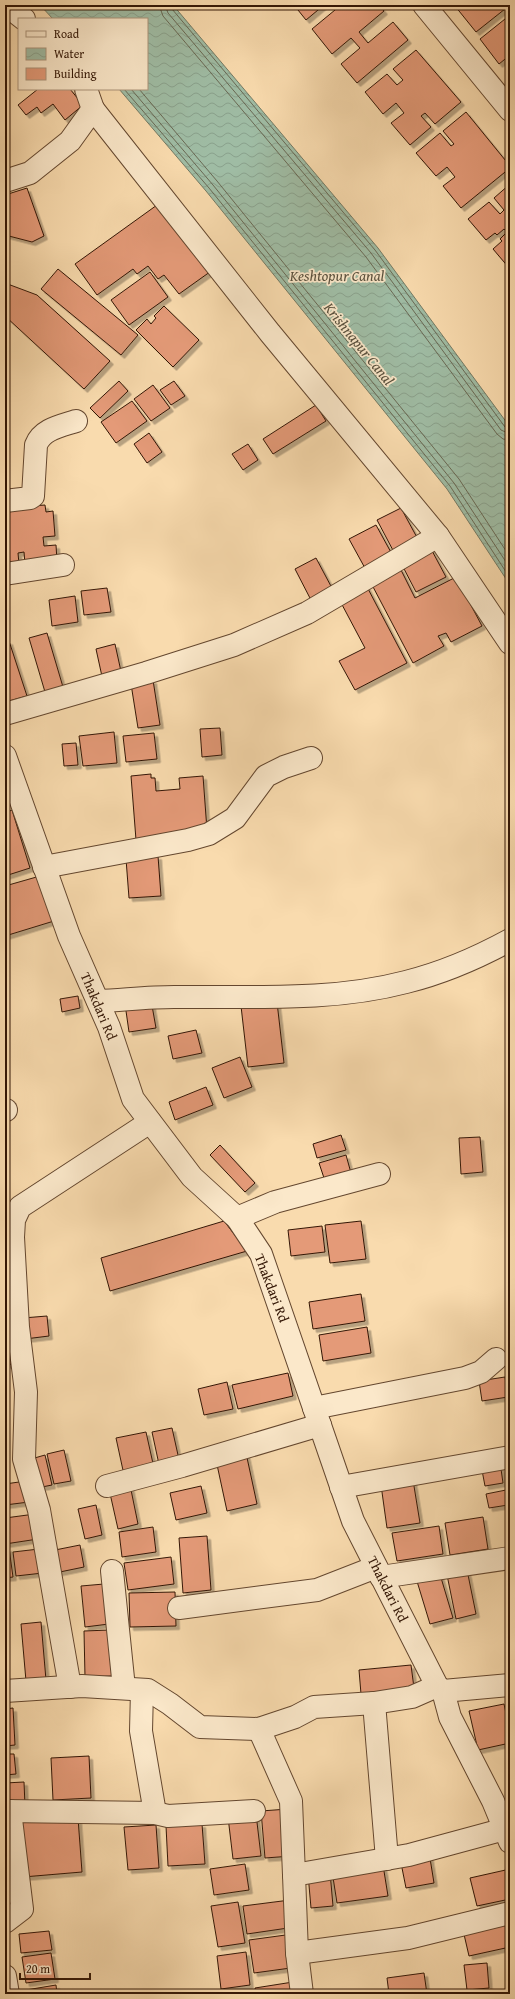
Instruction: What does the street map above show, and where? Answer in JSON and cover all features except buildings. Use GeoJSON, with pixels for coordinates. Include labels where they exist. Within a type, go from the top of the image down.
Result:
{"type":"FeatureCollection","features":[{"type":"Feature","properties":{"kind":"street"},"geometry":{"type":"LineString","coordinates":[[6,5],[23,18]]}},
{"type":"Feature","properties":{"kind":"street"},"geometry":{"type":"LineString","coordinates":[[424,5],[510,110]]}},
{"type":"Feature","properties":{"kind":"street"},"geometry":{"type":"LineString","coordinates":[[86,90],[94,109],[270,333],[438,536],[510,643]]}},
{"type":"Feature","properties":{"kind":"street"},"geometry":{"type":"LineString","coordinates":[[5,181],[30,173],[70,141],[94,109]]}},
{"type":"Feature","properties":{"kind":"street"},"geometry":{"type":"LineString","coordinates":[[5,502],[30,498],[33,496],[36,445],[39,437],[43,433],[76,421]]}},
{"type":"Feature","properties":{"kind":"street"},"geometry":{"type":"LineString","coordinates":[[5,714],[146,674],[234,645],[307,613],[438,536]]}},
{"type":"Feature","properties":{"kind":"street"},"geometry":{"type":"LineString","coordinates":[[5,574],[63,565]]}},
{"type":"Feature","properties":{"kind":"street","name":"Thakdari Rd"},"geometry":{"type":"LineString","coordinates":[[5,756],[69,936],[109,1027],[133,1100],[192,1177],[237,1218],[260,1254],[317,1416],[352,1522],[440,1688],[450,1717],[502,1799],[507,1836]]}},
{"type":"Feature","properties":{"kind":"street"},"geometry":{"type":"LineString","coordinates":[[44,867],[188,840],[209,834],[235,818],[266,776],[284,767],[311,758]]}},
{"type":"Feature","properties":{"kind":"street"},"geometry":{"type":"LineString","coordinates":[[98,1001],[173,996],[251,998],[300,997],[356,992],[406,982],[475,959],[510,940]]}},
{"type":"Feature","properties":{"kind":"street"},"geometry":{"type":"LineString","coordinates":[[70,1687],[39,1510],[24,1460],[26,1392],[18,1327],[14,1220],[20,1207],[150,1122]]}},
{"type":"Feature","properties":{"kind":"street"},"geometry":{"type":"LineString","coordinates":[[237,1218],[275,1202],[379,1174]]}},
{"type":"Feature","properties":{"kind":"street"},"geometry":{"type":"LineString","coordinates":[[107,1486],[182,1466],[317,1416],[465,1378],[481,1372],[496,1359]]}},
{"type":"Feature","properties":{"kind":"street"},"geometry":{"type":"LineString","coordinates":[[341,1487],[510,1457]]}},
{"type":"Feature","properties":{"kind":"street"},"geometry":{"type":"LineString","coordinates":[[179,1608],[317,1590],[379,1572],[510,1558]]}},
{"type":"Feature","properties":{"kind":"street"},"geometry":{"type":"LineString","coordinates":[[112,1571],[155,1813]]}},
{"type":"Feature","properties":{"kind":"street"},"geometry":{"type":"LineString","coordinates":[[5,1691],[70,1687],[148,1690],[170,1704],[200,1727],[259,1729],[295,1717],[314,1707],[374,1703],[412,1697],[440,1688],[510,1685]]}},
{"type":"Feature","properties":{"kind":"street"},"geometry":{"type":"LineString","coordinates":[[374,1703],[387,1859]]}},
{"type":"Feature","properties":{"kind":"street"},"geometry":{"type":"LineString","coordinates":[[259,1729],[291,1801],[297,1953],[302,1994]]}},
{"type":"Feature","properties":{"kind":"street"},"geometry":{"type":"LineString","coordinates":[[5,1922],[22,1909],[8,1811],[155,1813],[168,1816],[254,1811]]}},
{"type":"Feature","properties":{"kind":"street"},"geometry":{"type":"LineString","coordinates":[[294,1875],[507,1836]]}},
{"type":"Feature","properties":{"kind":"street"},"geometry":{"type":"LineString","coordinates":[[297,1953],[408,1938],[510,1913]]}},
{"type":"Feature","properties":{"kind":"street"},"geometry":{"type":"LineString","coordinates":[[5,1976],[8,1994]]}},
{"type":"Feature","properties":{"kind":"water","name":"Keshtopur Canal"},"geometry":{"type":"Polygon","coordinates":[[[40,5],[173,5],[378,248],[510,427],[510,585],[447,489],[206,191],[120,90],[148,90],[148,18],[52,18],[40,5]]]}},
{"type":"Feature","properties":{"kind":"water label","name":"Krishnapur Canal"},"geometry":{"type":"Point","coordinates":[359,344]}}]}
